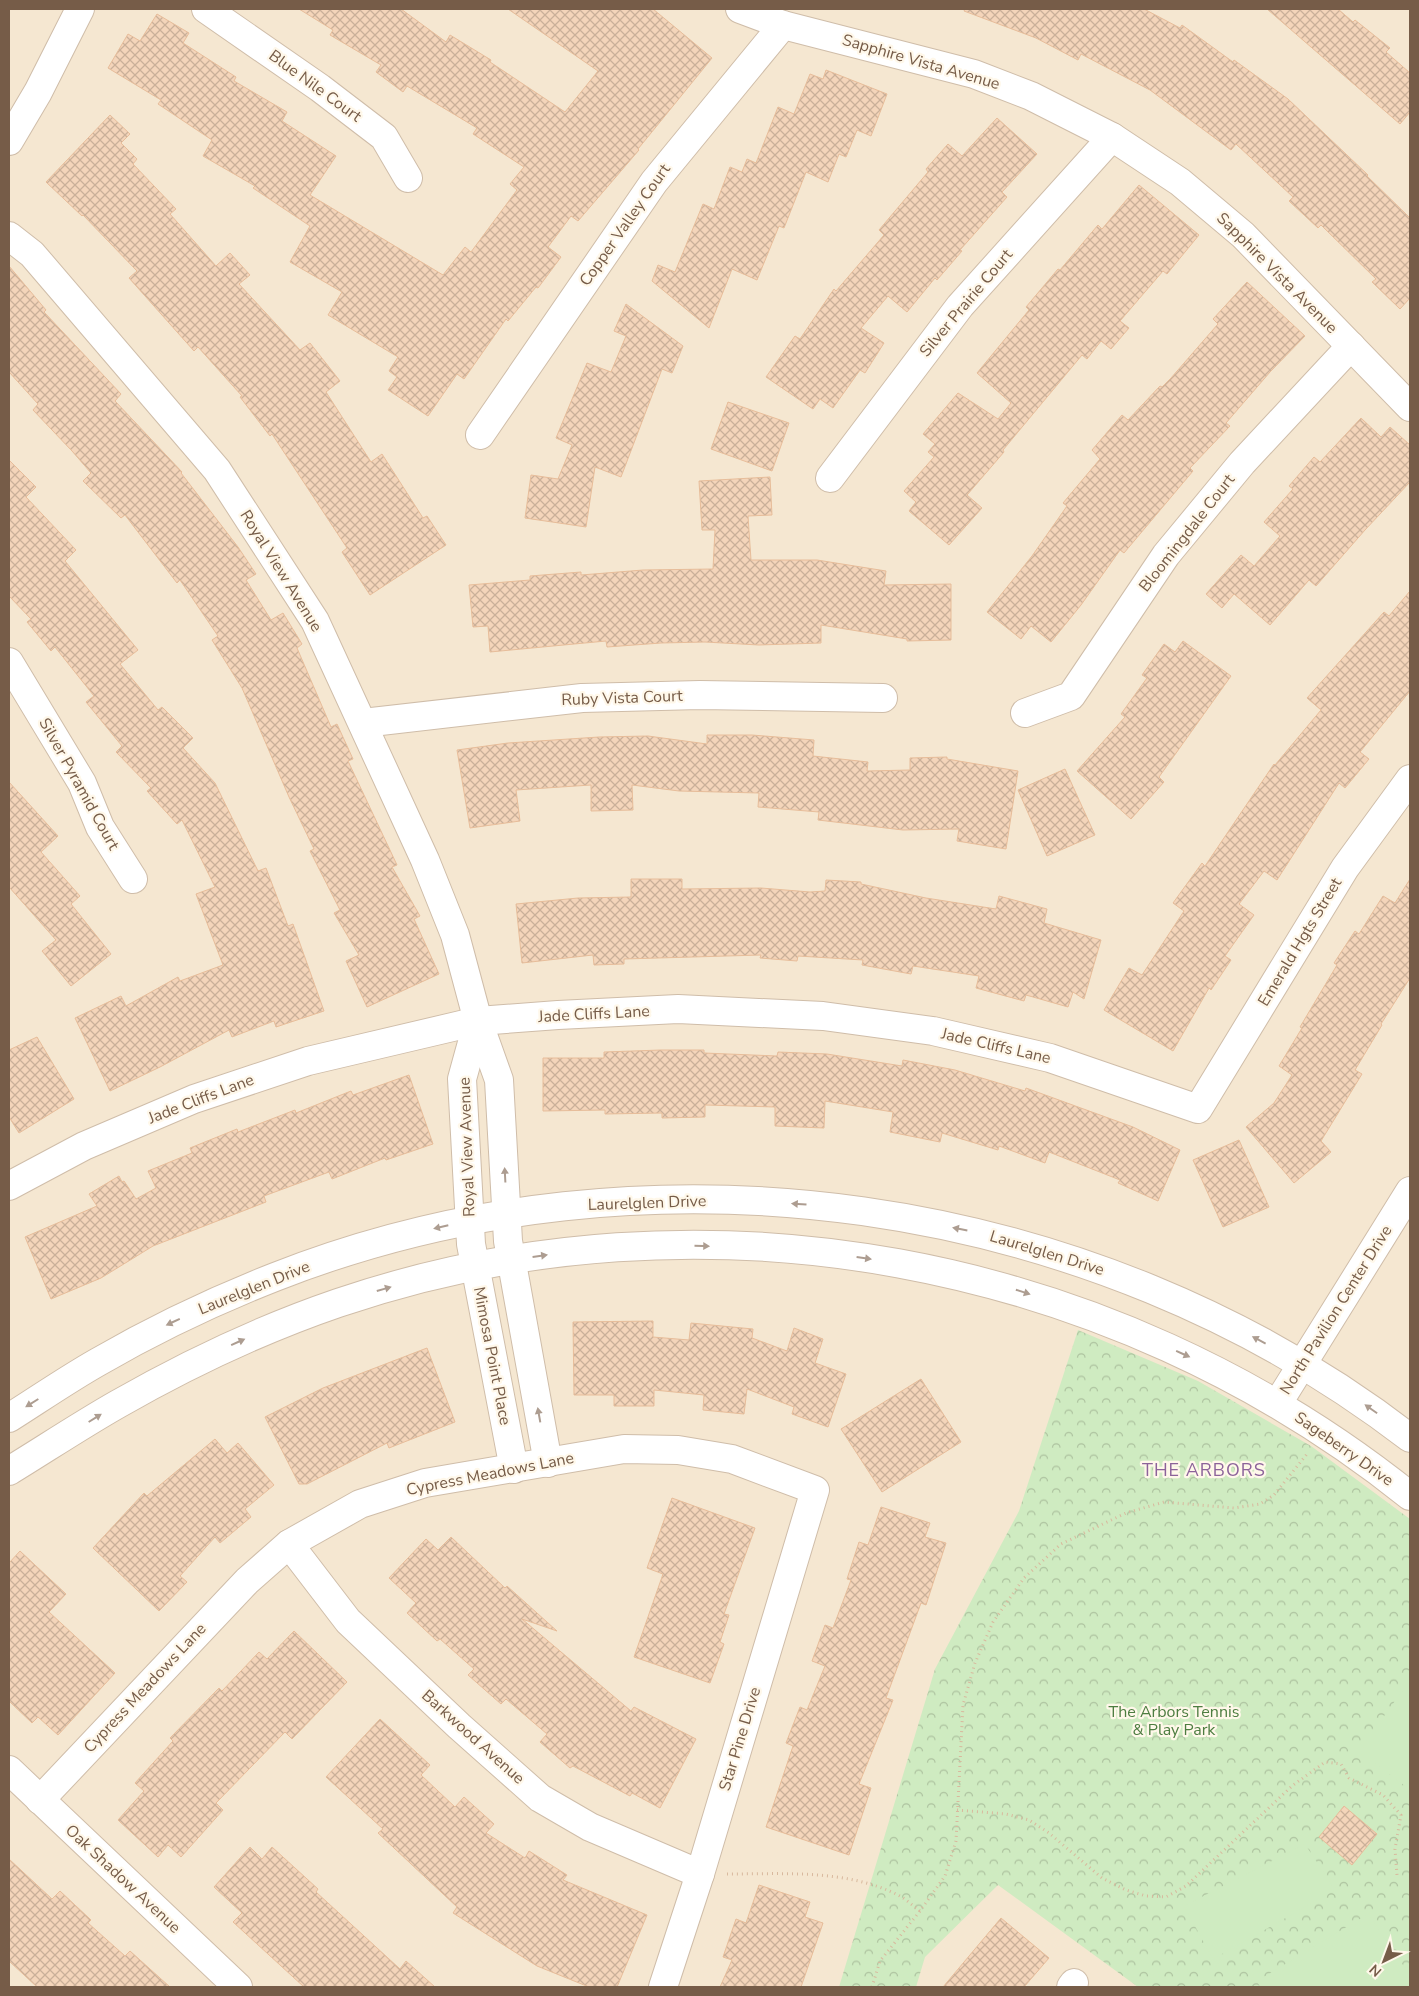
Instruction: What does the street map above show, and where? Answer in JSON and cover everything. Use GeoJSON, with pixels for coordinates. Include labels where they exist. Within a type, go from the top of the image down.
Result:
{"type":"FeatureCollection","features":[{"type":"Feature","properties":{"kind":"street"},"geometry":{"type":"LineString","coordinates":[[9,141],[38,92],[80,9]]}},
{"type":"Feature","properties":{"kind":"street","name":"Blue Nile Court"},"geometry":{"type":"LineString","coordinates":[[206,9],[320,88],[384,137],[408,178]]}},
{"type":"Feature","properties":{"kind":"street","name":"Sapphire Vista Avenue"},"geometry":{"type":"LineString","coordinates":[[740,9],[783,25],[974,74],[1031,96],[1112,137],[1180,182],[1243,234],[1410,407]]}},
{"type":"Feature","properties":{"kind":"street","name":"Copper Valley Court"},"geometry":{"type":"LineString","coordinates":[[480,435],[654,182],[783,25]]}},
{"type":"Feature","properties":{"kind":"street","name":"Silver Prairie Court"},"geometry":{"type":"LineString","coordinates":[[830,478],[960,306],[1112,137]]}},
{"type":"Feature","properties":{"kind":"street","name":"Royal View Avenue"},"geometry":{"type":"LineString","coordinates":[[9,236],[32,254],[217,470],[315,621],[425,860],[454,935],[478,1021],[499,1080],[506,1214],[510,1250]]}},
{"type":"Feature","properties":{"kind":"street","name":"Bloomingdale Court"},"geometry":{"type":"LineString","coordinates":[[1025,713],[1071,696],[1166,555],[1242,463],[1351,346]]}},
{"type":"Feature","properties":{"kind":"street","name":"Silver Pyramid Court"},"geometry":{"type":"LineString","coordinates":[[9,662],[82,783],[100,827],[133,880]]}},
{"type":"Feature","properties":{"kind":"street","name":"Ruby Vista Court"},"geometry":{"type":"LineString","coordinates":[[363,723],[582,698],[700,695],[883,698]]}},
{"type":"Feature","properties":{"kind":"street","name":"Emerald Hgts Street"},"geometry":{"type":"LineString","coordinates":[[1198,1109],[1345,868],[1410,779]]}},
{"type":"Feature","properties":{"kind":"street","name":"Jade Cliffs Lane"},"geometry":{"type":"LineString","coordinates":[[9,1186],[84,1146],[194,1099],[308,1061],[478,1021],[678,1009],[823,1016],[934,1032],[1050,1058],[1198,1109]]}},
{"type":"Feature","properties":{"kind":"street","name":"Royal View Avenue"},"geometry":{"type":"LineString","coordinates":[[471,1243],[462,1079],[478,1021]]}},
{"type":"Feature","properties":{"kind":"street","name":"North Pavilion Center Drive"},"geometry":{"type":"LineString","coordinates":[[1278,1403],[1410,1191]]}},
{"type":"Feature","properties":{"kind":"street","name":"Laurelglen Drive"},"geometry":{"type":"LineString","coordinates":[[9,1471],[117,1405],[178,1371],[238,1342],[338,1303],[424,1278],[506,1214],[592,1204],[694,1200],[840,1207],[974,1231],[1042,1250],[1108,1272],[1224,1322],[1301,1364]]}},
{"type":"Feature","properties":{"kind":"street","name":"Laurelglen Drive"},"geometry":{"type":"LineString","coordinates":[[9,1418],[96,1363],[150,1333],[218,1301],[277,1276],[407,1235],[510,1250],[690,1245],[817,1251],[885,1260],[1003,1287],[1080,1310],[1194,1359],[1278,1403]]}},
{"type":"Feature","properties":{"kind":"street","name":"Mimosa Point Place"},"geometry":{"type":"LineString","coordinates":[[471,1243],[514,1469]]}},
{"type":"Feature","properties":{"kind":"street"},"geometry":{"type":"LineString","coordinates":[[510,1250],[548,1462]]}},
{"type":"Feature","properties":{"kind":"street"},"geometry":{"type":"LineString","coordinates":[[1301,1364],[1347,1392],[1410,1438]]}},
{"type":"Feature","properties":{"kind":"street","name":"Sageberry Drive"},"geometry":{"type":"LineString","coordinates":[[1278,1403],[1373,1466],[1410,1496]]}},
{"type":"Feature","properties":{"kind":"street","name":"Cypress Meadows Lane"},"geometry":{"type":"LineString","coordinates":[[40,1800],[246,1581],[289,1544],[360,1504],[424,1483],[624,1449],[678,1450],[732,1459],[815,1490]]}},
{"type":"Feature","properties":{"kind":"street","name":"Star Pine Drive"},"geometry":{"type":"LineString","coordinates":[[663,1987],[700,1874],[815,1490]]}},
{"type":"Feature","properties":{"kind":"street","name":"Barkwood Avenue"},"geometry":{"type":"LineString","coordinates":[[289,1544],[348,1621],[459,1726],[540,1798],[590,1826],[700,1874]]}},
{"type":"Feature","properties":{"kind":"street","name":"Oak Shadow Avenue"},"geometry":{"type":"LineString","coordinates":[[9,1770],[238,1987]]}},
{"type":"Feature","properties":{"kind":"path"},"geometry":{"type":"LineString","coordinates":[[872,1987],[880,1961],[945,1876],[956,1841],[963,1705],[975,1663],[993,1622],[1024,1578],[1062,1544],[1126,1513],[1164,1502],[1234,1508],[1260,1504],[1274,1495],[1312,1447]]}},
{"type":"Feature","properties":{"kind":"path"},"geometry":{"type":"LineString","coordinates":[[957,1810],[1006,1814],[1029,1820],[1049,1833],[1102,1878],[1126,1890],[1146,1896],[1166,1897],[1186,1886],[1292,1786],[1325,1762],[1341,1764],[1349,1778],[1383,1795],[1401,1815],[1395,1849],[1397,1875]]}},
{"type":"Feature","properties":{"kind":"path"},"geometry":{"type":"LineString","coordinates":[[700,1874],[803,1874],[859,1880],[900,1896],[920,1911]]}},
{"type":"Feature","properties":{"kind":"shaded area"},"geometry":{"type":"Polygon","coordinates":[[[9,9],[1410,9],[1410,1987],[9,1987],[9,9]]]}},
{"type":"Feature","properties":{"kind":"green space","name":"The Arbors Tennis & Play Park"},"geometry":{"type":"Polygon","coordinates":[[[1078,1330],[1198,1381],[1311,1446],[1410,1519],[1410,1987],[1138,1987],[998,1885],[925,1957],[916,1987],[839,1987],[935,1669],[1019,1511],[1078,1330]]]}},
{"type":"Feature","properties":{"kind":"green space"},"geometry":{"type":"Polygon","coordinates":[[[1410,1680],[1410,1787],[1409,1789],[1359,1751],[1410,1680]]]}},
{"type":"Feature","properties":{"kind":"green space"},"geometry":{"type":"Polygon","coordinates":[[[1305,1844],[1335,1890],[1213,1959],[1184,1906],[1305,1844]]]}},
{"type":"Feature","properties":{"kind":"green space"},"geometry":{"type":"Polygon","coordinates":[[[1368,1914],[1405,1968],[1410,1966],[1410,1987],[1260,1987],[1257,1981],[1368,1914]]]}},
{"type":"Feature","properties":{"kind":"building"},"geometry":{"type":"Polygon","coordinates":[[[299,9],[401,9],[446,42],[450,35],[491,60],[490,62],[565,112],[598,71],[508,9],[653,9],[712,58],[639,150],[578,221],[571,216],[548,247],[561,257],[538,288],[536,287],[508,321],[506,319],[464,379],[457,374],[428,416],[388,390],[397,377],[389,371],[398,357],[328,315],[342,292],[290,262],[310,226],[253,188],[255,186],[203,156],[212,140],[158,104],[161,100],[108,68],[128,34],[140,41],[157,14],[189,33],[183,43],[236,77],[234,81],[287,112],[282,121],[336,156],[310,195],[443,275],[465,247],[471,252],[517,190],[510,184],[524,167],[473,134],[477,128],[407,86],[403,92],[376,72],[381,65],[330,35],[333,30],[299,9]]]}},
{"type":"Feature","properties":{"kind":"building"},"geometry":{"type":"Polygon","coordinates":[[[965,9],[1144,9],[1180,28],[1182,25],[1288,99],[1410,218],[1410,298],[1400,309],[1372,282],[1376,279],[1321,225],[1318,228],[1289,201],[1293,197],[1236,144],[1231,150],[1150,90],[1081,54],[1078,60],[1036,38],[964,11],[965,9]]]}},
{"type":"Feature","properties":{"kind":"building"},"geometry":{"type":"Polygon","coordinates":[[[1267,9],[1338,9],[1353,22],[1355,20],[1390,48],[1386,52],[1410,73],[1410,112],[1400,124],[1267,9]]]}},
{"type":"Feature","properties":{"kind":"building"},"geometry":{"type":"Polygon","coordinates":[[[826,70],[887,94],[871,136],[857,130],[846,157],[839,154],[828,182],[806,172],[784,228],[779,226],[757,280],[732,269],[709,328],[652,281],[658,265],[675,272],[703,204],[714,209],[730,167],[742,172],[747,159],[756,163],[778,107],[794,114],[810,74],[823,79],[826,70]]]}},
{"type":"Feature","properties":{"kind":"building"},"geometry":{"type":"Polygon","coordinates":[[[110,115],[130,134],[121,143],[137,159],[133,164],[176,209],[170,214],[216,266],[230,253],[250,275],[239,284],[300,350],[310,343],[340,381],[326,392],[371,462],[382,454],[423,518],[427,516],[446,545],[370,595],[342,552],[347,548],[272,434],[270,436],[240,397],[242,396],[198,347],[194,351],[129,278],[137,271],[83,215],[46,182],[110,115]]]}},
{"type":"Feature","properties":{"kind":"building"},"geometry":{"type":"Polygon","coordinates":[[[997,118],[1037,154],[1002,192],[1007,197],[960,250],[962,251],[937,280],[935,278],[907,312],[888,296],[861,328],[884,343],[865,373],[860,370],[833,408],[820,399],[813,409],[766,377],[795,336],[800,339],[834,289],[836,291],[884,235],[879,230],[928,172],[926,169],[948,144],[962,156],[997,118]]]}},
{"type":"Feature","properties":{"kind":"building"},"geometry":{"type":"Polygon","coordinates":[[[1139,185],[1199,235],[1167,274],[1163,271],[1120,321],[1129,328],[1111,349],[1101,341],[1087,359],[1082,355],[1003,450],[1004,452],[967,495],[982,508],[949,545],[909,511],[916,502],[904,491],[934,457],[928,452],[935,444],[923,434],[958,393],[998,419],[1011,403],[977,373],[1029,310],[1026,307],[1058,269],[1060,270],[1098,225],[1102,229],[1139,185]]]}},
{"type":"Feature","properties":{"kind":"building"},"geometry":{"type":"Polygon","coordinates":[[[9,266],[46,310],[44,312],[121,394],[115,401],[182,472],[256,574],[246,580],[271,620],[283,613],[302,644],[297,648],[331,727],[337,724],[353,759],[348,761],[397,865],[392,867],[420,916],[414,919],[439,974],[367,1007],[346,961],[359,955],[334,913],[340,910],[310,851],[314,849],[289,797],[242,688],[212,640],[218,636],[180,580],[177,583],[125,515],[121,518],[83,481],[91,473],[33,410],[38,404],[9,372],[9,266]]]}},
{"type":"Feature","properties":{"kind":"building"},"geometry":{"type":"Polygon","coordinates":[[[1247,282],[1305,336],[1270,372],[1226,423],[1230,426],[1190,468],[1193,471],[1124,553],[1120,550],[1081,605],[1051,642],[1031,626],[1021,639],[987,612],[1032,556],[1067,506],[1063,503],[1100,459],[1092,450],[1122,415],[1128,420],[1160,386],[1162,387],[1171,378],[1218,324],[1213,319],[1247,282]]]}},
{"type":"Feature","properties":{"kind":"building"},"geometry":{"type":"Polygon","coordinates":[[[626,304],[683,346],[672,373],[662,369],[621,477],[595,467],[586,527],[525,518],[531,475],[558,479],[572,445],[556,438],[587,363],[611,372],[626,336],[614,331],[626,304]]]}},
{"type":"Feature","properties":{"kind":"building"},"geometry":{"type":"Polygon","coordinates":[[[728,402],[789,423],[772,471],[711,449],[728,402]]]}},
{"type":"Feature","properties":{"kind":"building"},"geometry":{"type":"Polygon","coordinates":[[[1361,418],[1381,437],[1390,427],[1410,445],[1410,482],[1316,586],[1309,580],[1270,625],[1234,594],[1222,608],[1206,594],[1241,555],[1254,566],[1280,536],[1264,522],[1293,489],[1289,486],[1314,457],[1320,462],[1361,418]]]}},
{"type":"Feature","properties":{"kind":"building"},"geometry":{"type":"Polygon","coordinates":[[[9,460],[36,487],[26,497],[76,550],[65,561],[138,650],[120,664],[158,710],[162,707],[193,738],[183,748],[215,783],[258,871],[266,868],[288,926],[293,924],[324,1011],[276,1027],[274,1021],[232,1037],[229,1030],[110,1091],[75,1018],[121,996],[126,1006],[178,977],[180,981],[223,965],[196,894],[215,887],[182,820],[177,824],[147,791],[151,788],[116,752],[122,746],[86,702],[94,696],[55,647],[51,651],[27,622],[31,619],[9,596],[9,460]]]}},
{"type":"Feature","properties":{"kind":"building"},"geometry":{"type":"Polygon","coordinates":[[[770,477],[772,515],[748,516],[751,560],[817,560],[886,571],[884,585],[951,584],[951,640],[907,641],[907,639],[821,625],[821,643],[759,645],[705,642],[607,647],[606,641],[490,652],[488,626],[473,627],[469,585],[530,580],[530,576],[581,572],[581,575],[643,570],[713,569],[715,530],[702,530],[699,481],[770,477]]]}},
{"type":"Feature","properties":{"kind":"building"},"geometry":{"type":"Polygon","coordinates":[[[1410,591],[1410,691],[1360,752],[1369,759],[1345,788],[1339,783],[1277,880],[1264,871],[1239,904],[1254,915],[1225,956],[1231,960],[1211,990],[1209,988],[1173,1051],[1104,1010],[1129,968],[1142,975],[1184,911],[1173,903],[1202,863],[1205,866],[1274,764],[1321,710],[1307,698],[1384,612],[1389,616],[1410,591]]]}},
{"type":"Feature","properties":{"kind":"building"},"geometry":{"type":"Polygon","coordinates":[[[1183,641],[1231,676],[1159,777],[1164,782],[1131,819],[1077,771],[1125,717],[1121,714],[1147,678],[1142,675],[1164,644],[1175,652],[1183,641]]]}},
{"type":"Feature","properties":{"kind":"building"},"geometry":{"type":"Polygon","coordinates":[[[707,735],[752,735],[814,740],[813,756],[868,762],[867,771],[910,770],[910,758],[947,757],[947,759],[1018,771],[1006,849],[957,841],[959,829],[903,830],[818,820],[819,812],[758,807],[759,793],[679,791],[632,785],[633,810],[591,811],[591,785],[516,790],[520,821],[470,828],[457,750],[508,743],[599,737],[648,736],[707,744],[707,735]]]}},
{"type":"Feature","properties":{"kind":"building"},"geometry":{"type":"Polygon","coordinates":[[[1065,769],[1095,835],[1047,856],[1018,790],[1065,769]]]}},
{"type":"Feature","properties":{"kind":"building"},"geometry":{"type":"Polygon","coordinates":[[[9,782],[58,836],[41,852],[80,896],[71,904],[111,954],[71,986],[42,951],[56,940],[9,887],[9,782]]]}},
{"type":"Feature","properties":{"kind":"building"},"geometry":{"type":"Polygon","coordinates":[[[631,879],[682,879],[682,889],[761,888],[810,892],[825,891],[826,880],[861,882],[861,884],[926,898],[996,909],[999,896],[1047,909],[1044,923],[1101,940],[1084,999],[1073,992],[1068,1007],[1026,995],[1024,1001],[976,988],[979,976],[913,966],[911,974],[862,965],[863,960],[798,956],[797,961],[760,958],[761,955],[624,959],[624,964],[594,965],[593,955],[522,963],[516,904],[578,898],[631,897],[631,879]]]}},
{"type":"Feature","properties":{"kind":"building"},"geometry":{"type":"Polygon","coordinates":[[[1410,879],[1410,978],[1355,1070],[1362,1074],[1321,1141],[1331,1152],[1294,1183],[1246,1127],[1274,1103],[1292,1075],[1279,1066],[1337,965],[1334,963],[1355,931],[1359,934],[1383,896],[1395,903],[1410,879]]]}},
{"type":"Feature","properties":{"kind":"building"},"geometry":{"type":"Polygon","coordinates":[[[37,1037],[74,1099],[19,1133],[9,1117],[9,1050],[37,1037]]]}},
{"type":"Feature","properties":{"kind":"building"},"geometry":{"type":"Polygon","coordinates":[[[704,1050],[704,1053],[777,1056],[778,1052],[827,1054],[902,1066],[903,1060],[955,1070],[1025,1091],[1026,1088],[1133,1127],[1180,1150],[1158,1201],[1118,1183],[1120,1180],[1049,1152],[1045,1163],[999,1146],[998,1150],[942,1133],[940,1142],[890,1132],[893,1112],[825,1101],[824,1128],[775,1126],[775,1107],[705,1105],[705,1117],[662,1118],[662,1113],[605,1114],[605,1110],[543,1111],[543,1058],[604,1058],[604,1052],[704,1050]]]}},
{"type":"Feature","properties":{"kind":"building"},"geometry":{"type":"Polygon","coordinates":[[[409,1075],[433,1144],[386,1160],[385,1158],[332,1179],[329,1172],[264,1196],[266,1202],[153,1246],[101,1278],[51,1299],[25,1237],[97,1206],[89,1194],[119,1176],[136,1199],[156,1188],[148,1171],[192,1153],[190,1148],[237,1129],[238,1132],[295,1110],[296,1113],[351,1091],[353,1095],[409,1075]]]}},
{"type":"Feature","properties":{"kind":"building"},"geometry":{"type":"Polygon","coordinates":[[[1239,1140],[1269,1207],[1223,1227],[1193,1160],[1239,1140]]]}},
{"type":"Feature","properties":{"kind":"building"},"geometry":{"type":"Polygon","coordinates":[[[653,1321],[653,1337],[689,1340],[691,1323],[753,1329],[752,1338],[787,1351],[794,1328],[823,1339],[815,1363],[846,1374],[828,1427],[792,1414],[794,1407],[747,1389],[744,1414],[703,1410],[704,1395],[654,1390],[654,1406],[614,1406],[614,1395],[574,1395],[573,1322],[653,1321]]]}},
{"type":"Feature","properties":{"kind":"building"},"geometry":{"type":"Polygon","coordinates":[[[427,1348],[455,1422],[389,1448],[387,1443],[307,1484],[299,1484],[265,1417],[323,1388],[427,1348]]]}},
{"type":"Feature","properties":{"kind":"building"},"geometry":{"type":"Polygon","coordinates":[[[921,1379],[961,1442],[882,1492],[841,1429],[921,1379]]]}},
{"type":"Feature","properties":{"kind":"building"},"geometry":{"type":"Polygon","coordinates":[[[215,1439],[227,1453],[238,1443],[274,1485],[245,1509],[251,1517],[220,1543],[215,1537],[180,1576],[187,1582],[159,1611],[93,1548],[144,1493],[147,1496],[215,1439]]]}},
{"type":"Feature","properties":{"kind":"building"},"geometry":{"type":"Polygon","coordinates":[[[672,1498],[755,1528],[724,1614],[729,1615],[720,1642],[724,1644],[710,1683],[634,1657],[663,1574],[647,1568],[672,1498]]]}},
{"type":"Feature","properties":{"kind":"building"},"geometry":{"type":"Polygon","coordinates":[[[881,1507],[930,1523],[925,1537],[946,1543],[926,1605],[921,1603],[886,1698],[893,1700],[859,1784],[871,1788],[849,1855],[766,1827],[793,1746],[786,1743],[800,1707],[807,1710],[825,1666],[812,1661],[825,1625],[833,1628],[851,1580],[847,1579],[859,1542],[868,1545],[881,1507]]]}},
{"type":"Feature","properties":{"kind":"building"},"geometry":{"type":"Polygon","coordinates":[[[451,1537],[505,1588],[507,1586],[557,1631],[522,1619],[631,1711],[634,1707],[696,1739],[660,1808],[632,1793],[630,1796],[573,1766],[570,1768],[540,1742],[547,1734],[506,1699],[501,1704],[468,1675],[474,1669],[440,1639],[437,1641],[407,1613],[416,1603],[389,1578],[426,1539],[438,1550],[451,1537]]]}},
{"type":"Feature","properties":{"kind":"building"},"geometry":{"type":"Polygon","coordinates":[[[20,1551],[66,1594],[49,1612],[115,1673],[58,1735],[38,1717],[32,1723],[9,1701],[9,1563],[20,1551]]]}},
{"type":"Feature","properties":{"kind":"building"},"geometry":{"type":"Polygon","coordinates":[[[294,1631],[347,1682],[292,1739],[285,1732],[216,1803],[223,1810],[181,1857],[168,1845],[158,1857],[118,1820],[144,1791],[135,1783],[173,1741],[170,1738],[219,1688],[222,1691],[259,1652],[267,1659],[294,1631]]]}},
{"type":"Feature","properties":{"kind":"building"},"geometry":{"type":"Polygon","coordinates":[[[380,1719],[430,1765],[421,1775],[455,1807],[464,1797],[494,1824],[486,1833],[525,1858],[529,1851],[567,1875],[563,1880],[647,1915],[617,1987],[589,1987],[537,1966],[453,1913],[457,1907],[378,1833],[383,1829],[326,1777],[380,1719]]]}},
{"type":"Feature","properties":{"kind":"building"},"geometry":{"type":"Polygon","coordinates":[[[1344,1806],[1377,1834],[1352,1865],[1319,1837],[1344,1806]]]}},
{"type":"Feature","properties":{"kind":"building"},"geometry":{"type":"Polygon","coordinates":[[[250,1847],[262,1859],[272,1847],[318,1889],[316,1892],[400,1969],[406,1961],[435,1987],[304,1987],[233,1922],[242,1913],[214,1887],[250,1847]]]}},
{"type":"Feature","properties":{"kind":"building"},"geometry":{"type":"Polygon","coordinates":[[[9,1859],[52,1899],[60,1891],[91,1920],[88,1923],[125,1956],[130,1951],[170,1987],[37,1987],[9,1961],[9,1859]]]}},
{"type":"Feature","properties":{"kind":"building"},"geometry":{"type":"Polygon","coordinates":[[[759,1885],[810,1902],[805,1917],[823,1923],[801,1987],[720,1987],[732,1960],[723,1957],[736,1919],[746,1923],[759,1885]]]}},
{"type":"Feature","properties":{"kind":"building"},"geometry":{"type":"Polygon","coordinates":[[[1001,1918],[1049,1958],[1024,1987],[943,1987],[1001,1918]]]}},
{"type":"Feature","properties":{"kind":"district","name":"THE ARBORS"},"geometry":{"type":"Point","coordinates":[1204,1470]}}]}
